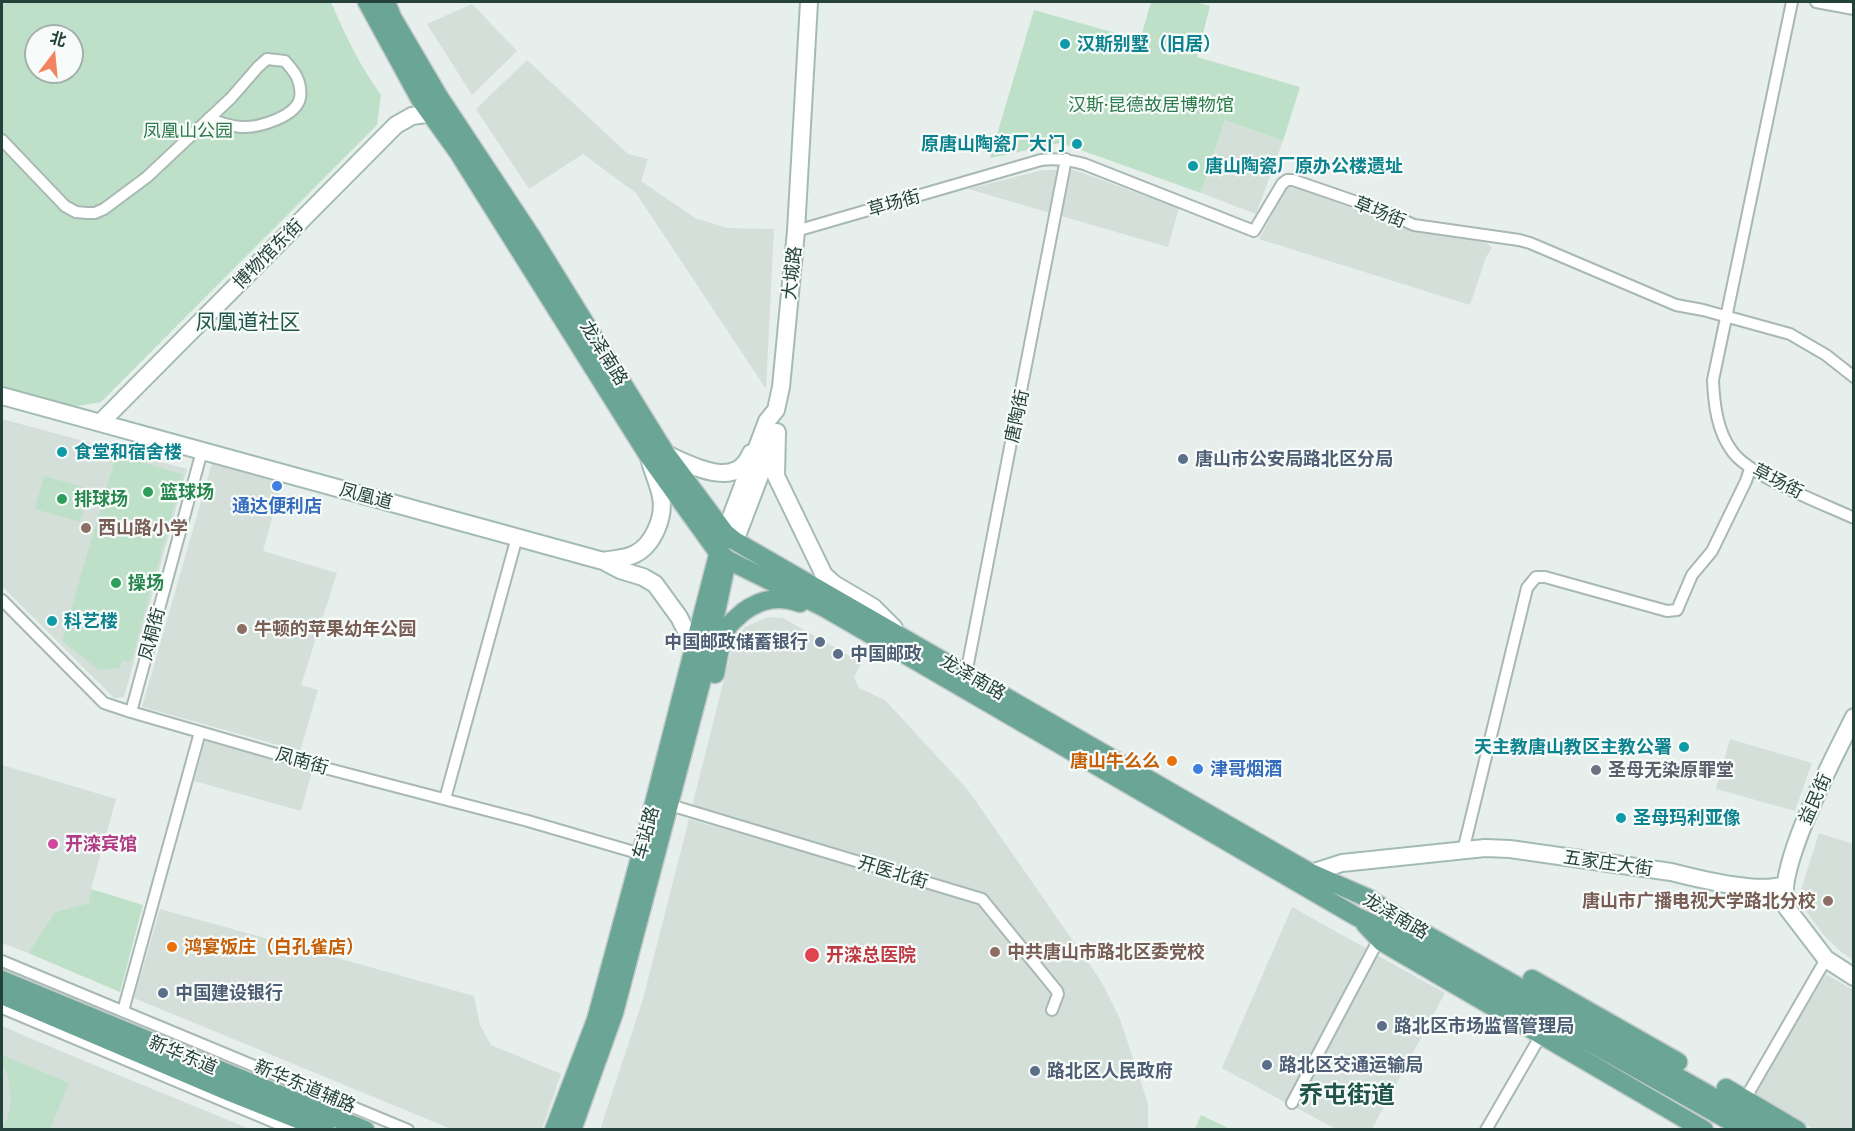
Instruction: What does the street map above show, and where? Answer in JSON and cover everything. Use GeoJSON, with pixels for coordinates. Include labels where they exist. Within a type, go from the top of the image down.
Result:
{"type":"FeatureCollection","features":[{"type":"Feature","properties":{"kind":"main road","name":"龙泽南路"},"geometry":{"type":"LineString","coordinates":[[367,2],[420,99],[440,112],[533,239],[666,454],[730,537],[1311,873],[1368,898],[1413,927],[1771,1130]]}},
{"type":"Feature","properties":{"kind":"main road","name":"龙泽南路"},"geometry":{"type":"LineString","coordinates":[[386,2],[458,152],[648,455],[723,555],[825,608],[1357,917],[1400,936],[1746,1130]]}},
{"type":"Feature","properties":{"kind":"main road","name":"车站路"},"geometry":{"type":"LineString","coordinates":[[554,1130],[596,1020],[694,647],[730,537]]}},
{"type":"Feature","properties":{"kind":"main road","name":"车站路"},"geometry":{"type":"LineString","coordinates":[[572,1130],[614,1013],[670,805],[701,683],[723,555]]}},
{"type":"Feature","properties":{"kind":"main road"},"geometry":{"type":"LineString","coordinates":[[701,683],[714,675],[727,628],[748,608],[774,598],[825,608]]}},
{"type":"Feature","properties":{"kind":"main road"},"geometry":{"type":"LineString","coordinates":[[1368,898],[1401,906],[1797,1130]]}},
{"type":"Feature","properties":{"kind":"main road"},"geometry":{"type":"LineString","coordinates":[[1357,917],[1379,939],[1704,1130]]}},
{"type":"Feature","properties":{"kind":"main road","name":"新华东道"},"geometry":{"type":"LineString","coordinates":[[2,980],[365,1130]]}},
{"type":"Feature","properties":{"kind":"main road","name":"新华东道"},"geometry":{"type":"LineString","coordinates":[[2,995],[325,1130]]}},
{"type":"Feature","properties":{"kind":"street","name":"大城路"},"geometry":{"type":"LineString","coordinates":[[773,421],[781,387],[796,231],[809,2]]}},
{"type":"Feature","properties":{"kind":"street"},"geometry":{"type":"LineString","coordinates":[[1792,2],[1726,317],[1790,334],[1826,355],[1854,377]]}},
{"type":"Feature","properties":{"kind":"street"},"geometry":{"type":"LineString","coordinates":[[1816,2],[1854,9]]}},
{"type":"Feature","properties":{"kind":"street"},"geometry":{"type":"LineString","coordinates":[[2,140],[65,206],[76,212],[95,213],[104,209],[147,177],[209,118],[231,98],[267,59],[285,61],[298,78],[300,98],[292,111],[275,120],[243,127],[226,125],[209,118]]}},
{"type":"Feature","properties":{"kind":"street","name":"博物馆东街"},"geometry":{"type":"LineString","coordinates":[[100,423],[396,124],[412,116],[440,112]]}},
{"type":"Feature","properties":{"kind":"street","name":"草场街"},"geometry":{"type":"LineString","coordinates":[[796,231],[1041,160],[1066,159],[1254,231],[1282,184],[1287,180],[1293,180],[1380,210],[1398,220],[1414,225],[1519,240],[1676,304],[1726,317],[1713,380],[1714,404],[1722,431],[1732,451],[1750,469],[1854,518]]}},
{"type":"Feature","properties":{"kind":"street","name":"唐陶街"},"geometry":{"type":"LineString","coordinates":[[966,674],[1066,159]]}},
{"type":"Feature","properties":{"kind":"street","name":"凤凰道"},"geometry":{"type":"LineString","coordinates":[[2,396],[603,561],[655,584],[679,617],[694,647]]}},
{"type":"Feature","properties":{"kind":"street"},"geometry":{"type":"LineString","coordinates":[[666,454],[698,469],[712,473],[726,473],[738,469],[749,459],[760,430],[773,421]]}},
{"type":"Feature","properties":{"kind":"street"},"geometry":{"type":"LineString","coordinates":[[730,537],[773,421]]}},
{"type":"Feature","properties":{"kind":"street"},"geometry":{"type":"LineString","coordinates":[[773,421],[776,476],[824,575],[834,584],[873,607],[902,636]]}},
{"type":"Feature","properties":{"kind":"street","name":"凤桐街"},"geometry":{"type":"LineString","coordinates":[[131,712],[202,451]]}},
{"type":"Feature","properties":{"kind":"street"},"geometry":{"type":"LineString","coordinates":[[603,561],[636,553],[648,542],[658,524],[662,509],[661,498],[648,455]]}},
{"type":"Feature","properties":{"kind":"street"},"geometry":{"type":"LineString","coordinates":[[1463,850],[1527,588],[1536,577],[1545,577],[1666,611],[1677,610],[1692,575],[1712,551],[1750,469]]}},
{"type":"Feature","properties":{"kind":"street"},"geometry":{"type":"LineString","coordinates":[[445,799],[517,537]]}},
{"type":"Feature","properties":{"kind":"street","name":"凤南街"},"geometry":{"type":"LineString","coordinates":[[2,600],[104,703],[200,732],[641,854]]}},
{"type":"Feature","properties":{"kind":"street","name":"益民街"},"geometry":{"type":"LineString","coordinates":[[1784,885],[1812,801],[1854,717]]}},
{"type":"Feature","properties":{"kind":"street"},"geometry":{"type":"LineString","coordinates":[[123,1011],[200,732]]}},
{"type":"Feature","properties":{"kind":"street","name":"开医北街"},"geometry":{"type":"LineString","coordinates":[[670,805],[982,898],[1057,991],[1052,1011]]}},
{"type":"Feature","properties":{"kind":"street","name":"五家庄大街"},"geometry":{"type":"LineString","coordinates":[[1311,873],[1342,863],[1485,848],[1510,849],[1671,872],[1762,889],[1773,889],[1784,885]]}},
{"type":"Feature","properties":{"kind":"street"},"geometry":{"type":"LineString","coordinates":[[1784,885],[1784,900],[1787,908],[1826,960],[1854,977]]}},
{"type":"Feature","properties":{"kind":"street"},"geometry":{"type":"LineString","coordinates":[[1292,1103],[1379,939]]}},
{"type":"Feature","properties":{"kind":"street"},"geometry":{"type":"LineString","coordinates":[[1744,1099],[1826,960]]}},
{"type":"Feature","properties":{"kind":"street","name":"新华东道辅路"},"geometry":{"type":"LineString","coordinates":[[2,961],[408,1130]]}},
{"type":"Feature","properties":{"kind":"street"},"geometry":{"type":"LineString","coordinates":[[2,1008],[293,1130]]}},
{"type":"Feature","properties":{"kind":"street"},"geometry":{"type":"LineString","coordinates":[[1486,1130],[1541,1035]]}},
{"type":"Feature","properties":{"kind":"shaded area"},"geometry":{"type":"Polygon","coordinates":[[[472,4],[517,51],[472,95],[427,24],[472,4]]]}},
{"type":"Feature","properties":{"kind":"shaded area"},"geometry":{"type":"Polygon","coordinates":[[[527,60],[628,154],[648,159],[641,181],[695,218],[727,228],[774,229],[766,389],[636,193],[583,154],[529,189],[476,109],[527,60]]]}},
{"type":"Feature","properties":{"kind":"shaded area"},"geometry":{"type":"Polygon","coordinates":[[[1225,120],[1283,141],[1256,214],[1201,193],[1225,120]]]}},
{"type":"Feature","properties":{"kind":"shaded area"},"geometry":{"type":"Polygon","coordinates":[[[1043,170],[1074,170],[1179,208],[1168,247],[968,189],[1043,170]]]}},
{"type":"Feature","properties":{"kind":"shaded area"},"geometry":{"type":"Polygon","coordinates":[[[1295,187],[1397,225],[1487,243],[1492,248],[1486,257],[1470,305],[1259,239],[1287,188],[1295,187]]]}},
{"type":"Feature","properties":{"kind":"shaded area","name":"西山路小学"},"geometry":{"type":"Polygon","coordinates":[[[2,419],[187,469],[124,697],[114,698],[2,586],[2,419]]]}},
{"type":"Feature","properties":{"kind":"shaded area","name":"牛顿的苹果幼年公园"},"geometry":{"type":"Polygon","coordinates":[[[212,463],[282,483],[263,551],[337,573],[301,685],[318,690],[300,751],[142,707],[212,463]]]}},
{"type":"Feature","properties":{"kind":"shaded area"},"geometry":{"type":"Polygon","coordinates":[[[768,617],[783,618],[862,663],[854,677],[859,688],[885,700],[968,790],[1101,981],[1120,1019],[1148,1104],[1148,1130],[600,1130],[643,999],[689,819],[977,901],[1060,1002],[1065,992],[984,894],[692,806],[734,640],[745,627],[768,617]]]}},
{"type":"Feature","properties":{"kind":"shaded area"},"geometry":{"type":"Polygon","coordinates":[[[1730,739],[1812,763],[1795,811],[1716,789],[1730,739]]]}},
{"type":"Feature","properties":{"kind":"shaded area"},"geometry":{"type":"Polygon","coordinates":[[[205,741],[312,771],[301,811],[194,781],[205,741]]]}},
{"type":"Feature","properties":{"kind":"shaded area","name":"开滦宾馆"},"geometry":{"type":"Polygon","coordinates":[[[2,765],[116,799],[91,889],[90,903],[55,912],[28,953],[2,943],[2,765]]]}},
{"type":"Feature","properties":{"kind":"shaded area","name":"唐山市广播电视大学路北分校"},"geometry":{"type":"Polygon","coordinates":[[[1819,833],[1853,844],[1853,960],[1824,935],[1805,910],[1800,893],[1819,833]]]}},
{"type":"Feature","properties":{"kind":"shaded area"},"geometry":{"type":"Polygon","coordinates":[[[1292,907],[1371,951],[1290,1105],[1222,1068],[1292,907]]]}},
{"type":"Feature","properties":{"kind":"shaded area"},"geometry":{"type":"Polygon","coordinates":[[[160,909],[474,996],[480,1025],[491,1045],[561,1074],[542,1129],[451,1129],[134,998],[160,909]]]}},
{"type":"Feature","properties":{"kind":"shaded area","name":"路北区市场监督管理局"},"geometry":{"type":"Polygon","coordinates":[[[1373,953],[1445,993],[1372,1129],[1336,1129],[1293,1106],[1373,953]]]}},
{"type":"Feature","properties":{"kind":"shaded area"},"geometry":{"type":"Polygon","coordinates":[[[1826,974],[1853,990],[1853,1129],[1813,1129],[1755,1093],[1826,974]]]}},
{"type":"Feature","properties":{"kind":"shaded area"},"geometry":{"type":"Polygon","coordinates":[[[2,1026],[65,1053],[250,1129],[2,1129],[2,1026]]]}},
{"type":"Feature","properties":{"kind":"green space","name":"凤凰山公园"},"geometry":{"type":"Polygon","coordinates":[[[2,2],[331,2],[353,50],[381,95],[377,125],[101,402],[78,406],[55,403],[2,386],[2,2]]]}},
{"type":"Feature","properties":{"kind":"green space","name":"汉斯·昆德故居博物馆"},"geometry":{"type":"Polygon","coordinates":[[[1151,2],[1195,2],[1210,6],[1197,57],[1300,87],[1283,141],[1225,120],[1201,193],[1061,143],[990,158],[1034,10],[1140,40],[1151,2]]]}},
{"type":"Feature","properties":{"kind":"green space","name":"操场"},"geometry":{"type":"Polygon","coordinates":[[[116,455],[183,474],[131,662],[122,660],[120,668],[99,670],[62,641],[116,455]]]}},
{"type":"Feature","properties":{"kind":"green space","name":"排球场"},"geometry":{"type":"Polygon","coordinates":[[[44,476],[90,489],[80,522],[35,509],[44,476]]]}},
{"type":"Feature","properties":{"kind":"green space"},"geometry":{"type":"Polygon","coordinates":[[[91,889],[143,905],[120,992],[28,953],[55,912],[89,903],[91,889]]]}},
{"type":"Feature","properties":{"kind":"green space"},"geometry":{"type":"Polygon","coordinates":[[[2,1055],[69,1083],[50,1129],[2,1129],[8,1118],[10,1098],[2,1055]]]}},
{"type":"Feature","properties":{"kind":"green space"},"geometry":{"type":"Polygon","coordinates":[[[1201,1115],[1230,1129],[1195,1129],[1201,1115]]]}},
{"type":"Feature","properties":{"kind":"place","name":"汉斯别墅（旧居）"},"geometry":{"type":"Point","coordinates":[1065,44]}},
{"type":"Feature","properties":{"kind":"place","name":"原唐山陶瓷厂大门"},"geometry":{"type":"Point","coordinates":[1077,144]}},
{"type":"Feature","properties":{"kind":"place","name":"唐山陶瓷厂原办公楼遗址"},"geometry":{"type":"Point","coordinates":[1193,166]}},
{"type":"Feature","properties":{"kind":"place","name":"食堂和宿舍楼"},"geometry":{"type":"Point","coordinates":[62,452]}},
{"type":"Feature","properties":{"kind":"place","name":"唐山市公安局路北区分局"},"geometry":{"type":"Point","coordinates":[1183,459]}},
{"type":"Feature","properties":{"kind":"place","name":"通达便利店"},"geometry":{"type":"Point","coordinates":[277,486]}},
{"type":"Feature","properties":{"kind":"place","name":"篮球场"},"geometry":{"type":"Point","coordinates":[148,492]}},
{"type":"Feature","properties":{"kind":"place","name":"排球场"},"geometry":{"type":"Point","coordinates":[62,499]}},
{"type":"Feature","properties":{"kind":"place","name":"西山路小学"},"geometry":{"type":"Point","coordinates":[86,528]}},
{"type":"Feature","properties":{"kind":"place","name":"操场"},"geometry":{"type":"Point","coordinates":[116,583]}},
{"type":"Feature","properties":{"kind":"place","name":"科艺楼"},"geometry":{"type":"Point","coordinates":[52,621]}},
{"type":"Feature","properties":{"kind":"place","name":"牛顿的苹果幼年公园"},"geometry":{"type":"Point","coordinates":[242,629]}},
{"type":"Feature","properties":{"kind":"place","name":"中国邮政储蓄银行"},"geometry":{"type":"Point","coordinates":[820,642]}},
{"type":"Feature","properties":{"kind":"place","name":"中国邮政"},"geometry":{"type":"Point","coordinates":[838,654]}},
{"type":"Feature","properties":{"kind":"place","name":"天主教唐山教区主教公署"},"geometry":{"type":"Point","coordinates":[1684,747]}},
{"type":"Feature","properties":{"kind":"place","name":"唐山牛么么"},"geometry":{"type":"Point","coordinates":[1172,761]}},
{"type":"Feature","properties":{"kind":"place","name":"津哥烟酒"},"geometry":{"type":"Point","coordinates":[1198,769]}},
{"type":"Feature","properties":{"kind":"place","name":"圣母无染原罪堂"},"geometry":{"type":"Point","coordinates":[1596,770]}},
{"type":"Feature","properties":{"kind":"place","name":"圣母玛利亚像"},"geometry":{"type":"Point","coordinates":[1621,818]}},
{"type":"Feature","properties":{"kind":"place","name":"开滦宾馆"},"geometry":{"type":"Point","coordinates":[53,844]}},
{"type":"Feature","properties":{"kind":"place","name":"唐山市广播电视大学路北分校"},"geometry":{"type":"Point","coordinates":[1828,901]}},
{"type":"Feature","properties":{"kind":"place","name":"鸿宴饭庄（白孔雀店）"},"geometry":{"type":"Point","coordinates":[172,947]}},
{"type":"Feature","properties":{"kind":"place","name":"中共唐山市路北区委党校"},"geometry":{"type":"Point","coordinates":[995,952]}},
{"type":"Feature","properties":{"kind":"place","name":"开滦总医院"},"geometry":{"type":"Point","coordinates":[812,955]}},
{"type":"Feature","properties":{"kind":"place","name":"中国建设银行"},"geometry":{"type":"Point","coordinates":[163,993]}},
{"type":"Feature","properties":{"kind":"place","name":"路北区市场监督管理局"},"geometry":{"type":"Point","coordinates":[1382,1026]}},
{"type":"Feature","properties":{"kind":"place","name":"路北区交通运输局"},"geometry":{"type":"Point","coordinates":[1267,1065]}},
{"type":"Feature","properties":{"kind":"place","name":"路北区人民政府"},"geometry":{"type":"Point","coordinates":[1035,1071]}},
{"type":"Feature","properties":{"kind":"district","name":"凤凰道社区"},"geometry":{"type":"Point","coordinates":[248,322]}},
{"type":"Feature","properties":{"kind":"district","name":"乔屯街道"},"geometry":{"type":"Point","coordinates":[1347,1095]}}]}
